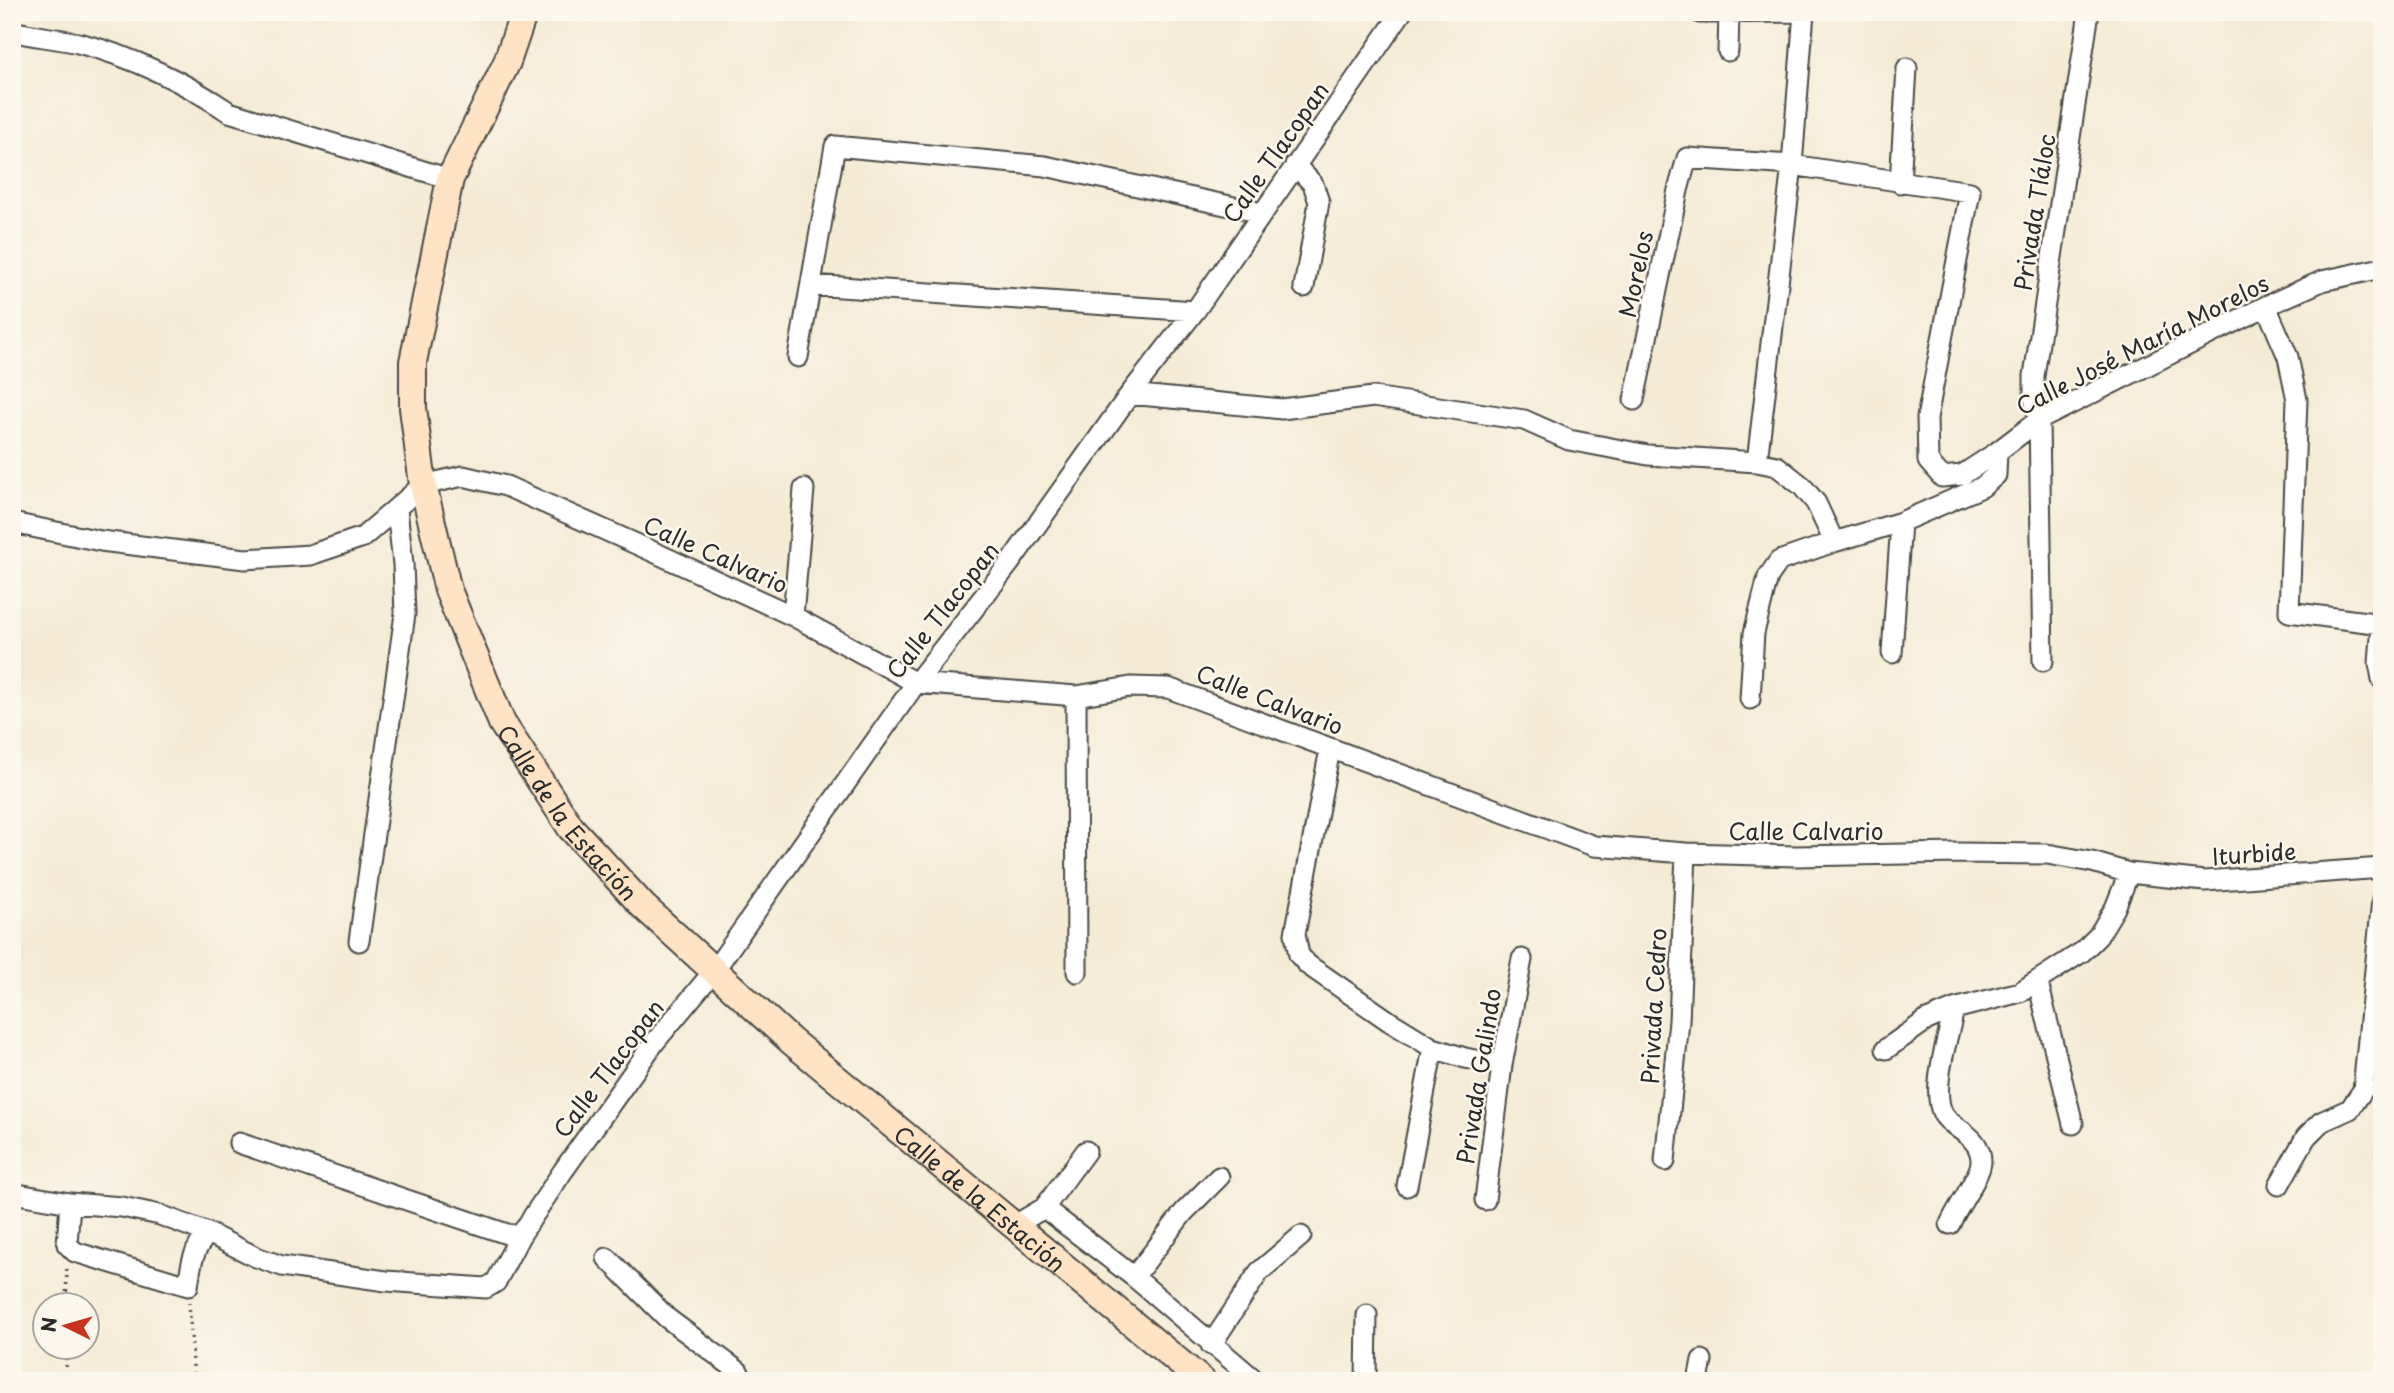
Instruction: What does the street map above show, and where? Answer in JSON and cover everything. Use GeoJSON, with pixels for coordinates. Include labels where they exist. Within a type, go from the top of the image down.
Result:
{"type":"FeatureCollection","features":[{"type":"Feature","properties":{"kind":"street","name":"Calle de la Estación"},"geometry":{"type":"LineString","coordinates":[[524,12],[507,62],[450,179],[413,362],[413,408],[422,485],[448,590],[502,723],[571,828],[643,906],[713,972],[791,1041],[1202,1381]]}},
{"type":"Feature","properties":{"kind":"street","name":"Calle Tlacopan"},"geometry":{"type":"LineString","coordinates":[[208,1233],[256,1257],[282,1266],[386,1280],[486,1288],[496,1282],[520,1236],[563,1171],[647,1054],[713,972],[916,683],[1009,564],[1130,394],[1195,311],[1402,12]]}},
{"type":"Feature","properties":{"kind":"street"},"geometry":{"type":"LineString","coordinates":[[1700,13],[1798,12]]}},
{"type":"Feature","properties":{"kind":"street"},"geometry":{"type":"LineString","coordinates":[[1757,462],[1793,165],[1804,12]]}},
{"type":"Feature","properties":{"kind":"street","name":"Privada Tláloc"},"geometry":{"type":"LineString","coordinates":[[2043,661],[2039,420],[2034,399],[2034,376],[2089,12]]}},
{"type":"Feature","properties":{"kind":"street"},"geometry":{"type":"LineString","coordinates":[[1728,51],[1729,13]]}},
{"type":"Feature","properties":{"kind":"street"},"geometry":{"type":"LineString","coordinates":[[12,31],[81,43],[137,61],[198,91],[229,113],[450,179]]}},
{"type":"Feature","properties":{"kind":"street"},"geometry":{"type":"LineString","coordinates":[[1793,165],[1900,183],[1907,68]]}},
{"type":"Feature","properties":{"kind":"street"},"geometry":{"type":"LineString","coordinates":[[798,357],[835,146],[1045,166],[1262,213]]}},
{"type":"Feature","properties":{"kind":"street","name":"Morelos"},"geometry":{"type":"LineString","coordinates":[[1634,400],[1687,158],[1793,165]]}},
{"type":"Feature","properties":{"kind":"street"},"geometry":{"type":"LineString","coordinates":[[1295,165],[1313,184],[1319,202],[1304,287]]}},
{"type":"Feature","properties":{"kind":"street","name":"Calle José María Morelos"},"geometry":{"type":"LineString","coordinates":[[1900,183],[1970,192],[1927,418],[1928,461],[1942,477],[1962,475],[2039,420],[2266,306],[2322,281],[2382,268]]}},
{"type":"Feature","properties":{"kind":"street"},"geometry":{"type":"LineString","coordinates":[[811,285],[1195,311]]}},
{"type":"Feature","properties":{"kind":"street"},"geometry":{"type":"LineString","coordinates":[[2266,306],[2287,357],[2297,400],[2290,612],[2382,624],[2379,663],[2382,679]]}},
{"type":"Feature","properties":{"kind":"street"},"geometry":{"type":"LineString","coordinates":[[1130,394],[1282,410],[1373,397],[1524,420],[1569,440],[1648,455],[1757,462],[1777,466],[1802,486],[1816,503],[1834,541]]}},
{"type":"Feature","properties":{"kind":"street"},"geometry":{"type":"LineString","coordinates":[[1750,699],[1754,633],[1768,578],[1779,561],[1834,541],[1901,522],[1982,487],[1996,475],[1997,452]]}},
{"type":"Feature","properties":{"kind":"street","name":"Calle Calvario"},"geometry":{"type":"LineString","coordinates":[[422,485],[463,476],[506,486],[793,616],[916,683],[1076,696],[1130,687],[1168,688],[1594,846],[1686,853],[1796,856],[2047,854],[2092,862],[2129,873]]}},
{"type":"Feature","properties":{"kind":"street"},"geometry":{"type":"LineString","coordinates":[[12,523],[101,541],[245,559],[310,555],[363,537],[422,485]]}},
{"type":"Feature","properties":{"kind":"street"},"geometry":{"type":"LineString","coordinates":[[793,616],[804,489]]}},
{"type":"Feature","properties":{"kind":"street"},"geometry":{"type":"LineString","coordinates":[[359,941],[405,614],[397,509]]}},
{"type":"Feature","properties":{"kind":"street"},"geometry":{"type":"LineString","coordinates":[[1892,653],[1901,522]]}},
{"type":"Feature","properties":{"kind":"street"},"geometry":{"type":"LineString","coordinates":[[1076,696],[1076,972]]}},
{"type":"Feature","properties":{"kind":"street"},"geometry":{"type":"LineString","coordinates":[[1330,749],[1294,934],[1299,955],[1308,965],[1433,1048],[1502,1065]]}},
{"type":"Feature","properties":{"kind":"street","name":"Privada Cedro"},"geometry":{"type":"LineString","coordinates":[[1665,1161],[1679,1021],[1686,853]]}},
{"type":"Feature","properties":{"kind":"street","name":"Iturbide"},"geometry":{"type":"LineString","coordinates":[[2129,873],[2205,881],[2382,868]]}},
{"type":"Feature","properties":{"kind":"street"},"geometry":{"type":"LineString","coordinates":[[1886,1049],[1927,1020],[1954,1009],[2020,992],[2082,953],[2098,936],[2115,908],[2129,873]]}},
{"type":"Feature","properties":{"kind":"street"},"geometry":{"type":"LineString","coordinates":[[2278,1185],[2306,1137],[2321,1122],[2350,1109],[2363,1090],[2382,900]]}},
{"type":"Feature","properties":{"kind":"street","name":"Privada Galindo"},"geometry":{"type":"LineString","coordinates":[[1485,1200],[1502,1065],[1522,959]]}},
{"type":"Feature","properties":{"kind":"street"},"geometry":{"type":"LineString","coordinates":[[2038,983],[2073,1124]]}},
{"type":"Feature","properties":{"kind":"street"},"geometry":{"type":"LineString","coordinates":[[1950,1224],[1981,1163],[1978,1147],[1961,1128],[1944,1116],[1937,1095],[1954,1009]]}},
{"type":"Feature","properties":{"kind":"street"},"geometry":{"type":"LineString","coordinates":[[1407,1186],[1433,1048]]}},
{"type":"Feature","properties":{"kind":"street"},"geometry":{"type":"LineString","coordinates":[[239,1143],[507,1234],[520,1236]]}},
{"type":"Feature","properties":{"kind":"street"},"geometry":{"type":"LineString","coordinates":[[1016,1225],[1044,1208],[1086,1151]]}},
{"type":"Feature","properties":{"kind":"street"},"geometry":{"type":"LineString","coordinates":[[1134,1277],[1184,1212],[1219,1177]]}},
{"type":"Feature","properties":{"kind":"street"},"geometry":{"type":"LineString","coordinates":[[12,1193],[70,1203],[122,1206],[160,1215],[208,1233],[196,1246],[188,1286],[75,1252],[67,1244],[70,1203]]}},
{"type":"Feature","properties":{"kind":"street"},"geometry":{"type":"LineString","coordinates":[[1044,1208],[1134,1277],[1256,1381]]}},
{"type":"Feature","properties":{"kind":"street"},"geometry":{"type":"LineString","coordinates":[[1211,1345],[1259,1272],[1301,1236]]}},
{"type":"Feature","properties":{"kind":"street"},"geometry":{"type":"LineString","coordinates":[[607,1258],[667,1318],[738,1371],[743,1381]]}},
{"type":"Feature","properties":{"kind":"street"},"geometry":{"type":"LineString","coordinates":[[1366,1381],[1367,1315]]}},
{"type":"Feature","properties":{"kind":"street"},"geometry":{"type":"LineString","coordinates":[[1698,1381],[1702,1360]]}},
{"type":"Feature","properties":{"kind":"path"},"geometry":{"type":"LineString","coordinates":[[66,1292],[67,1244]]}},
{"type":"Feature","properties":{"kind":"path"},"geometry":{"type":"LineString","coordinates":[[188,1286],[194,1381]]}},
{"type":"Feature","properties":{"kind":"path"},"geometry":{"type":"LineString","coordinates":[[66,1362],[66,1381]]}}]}
